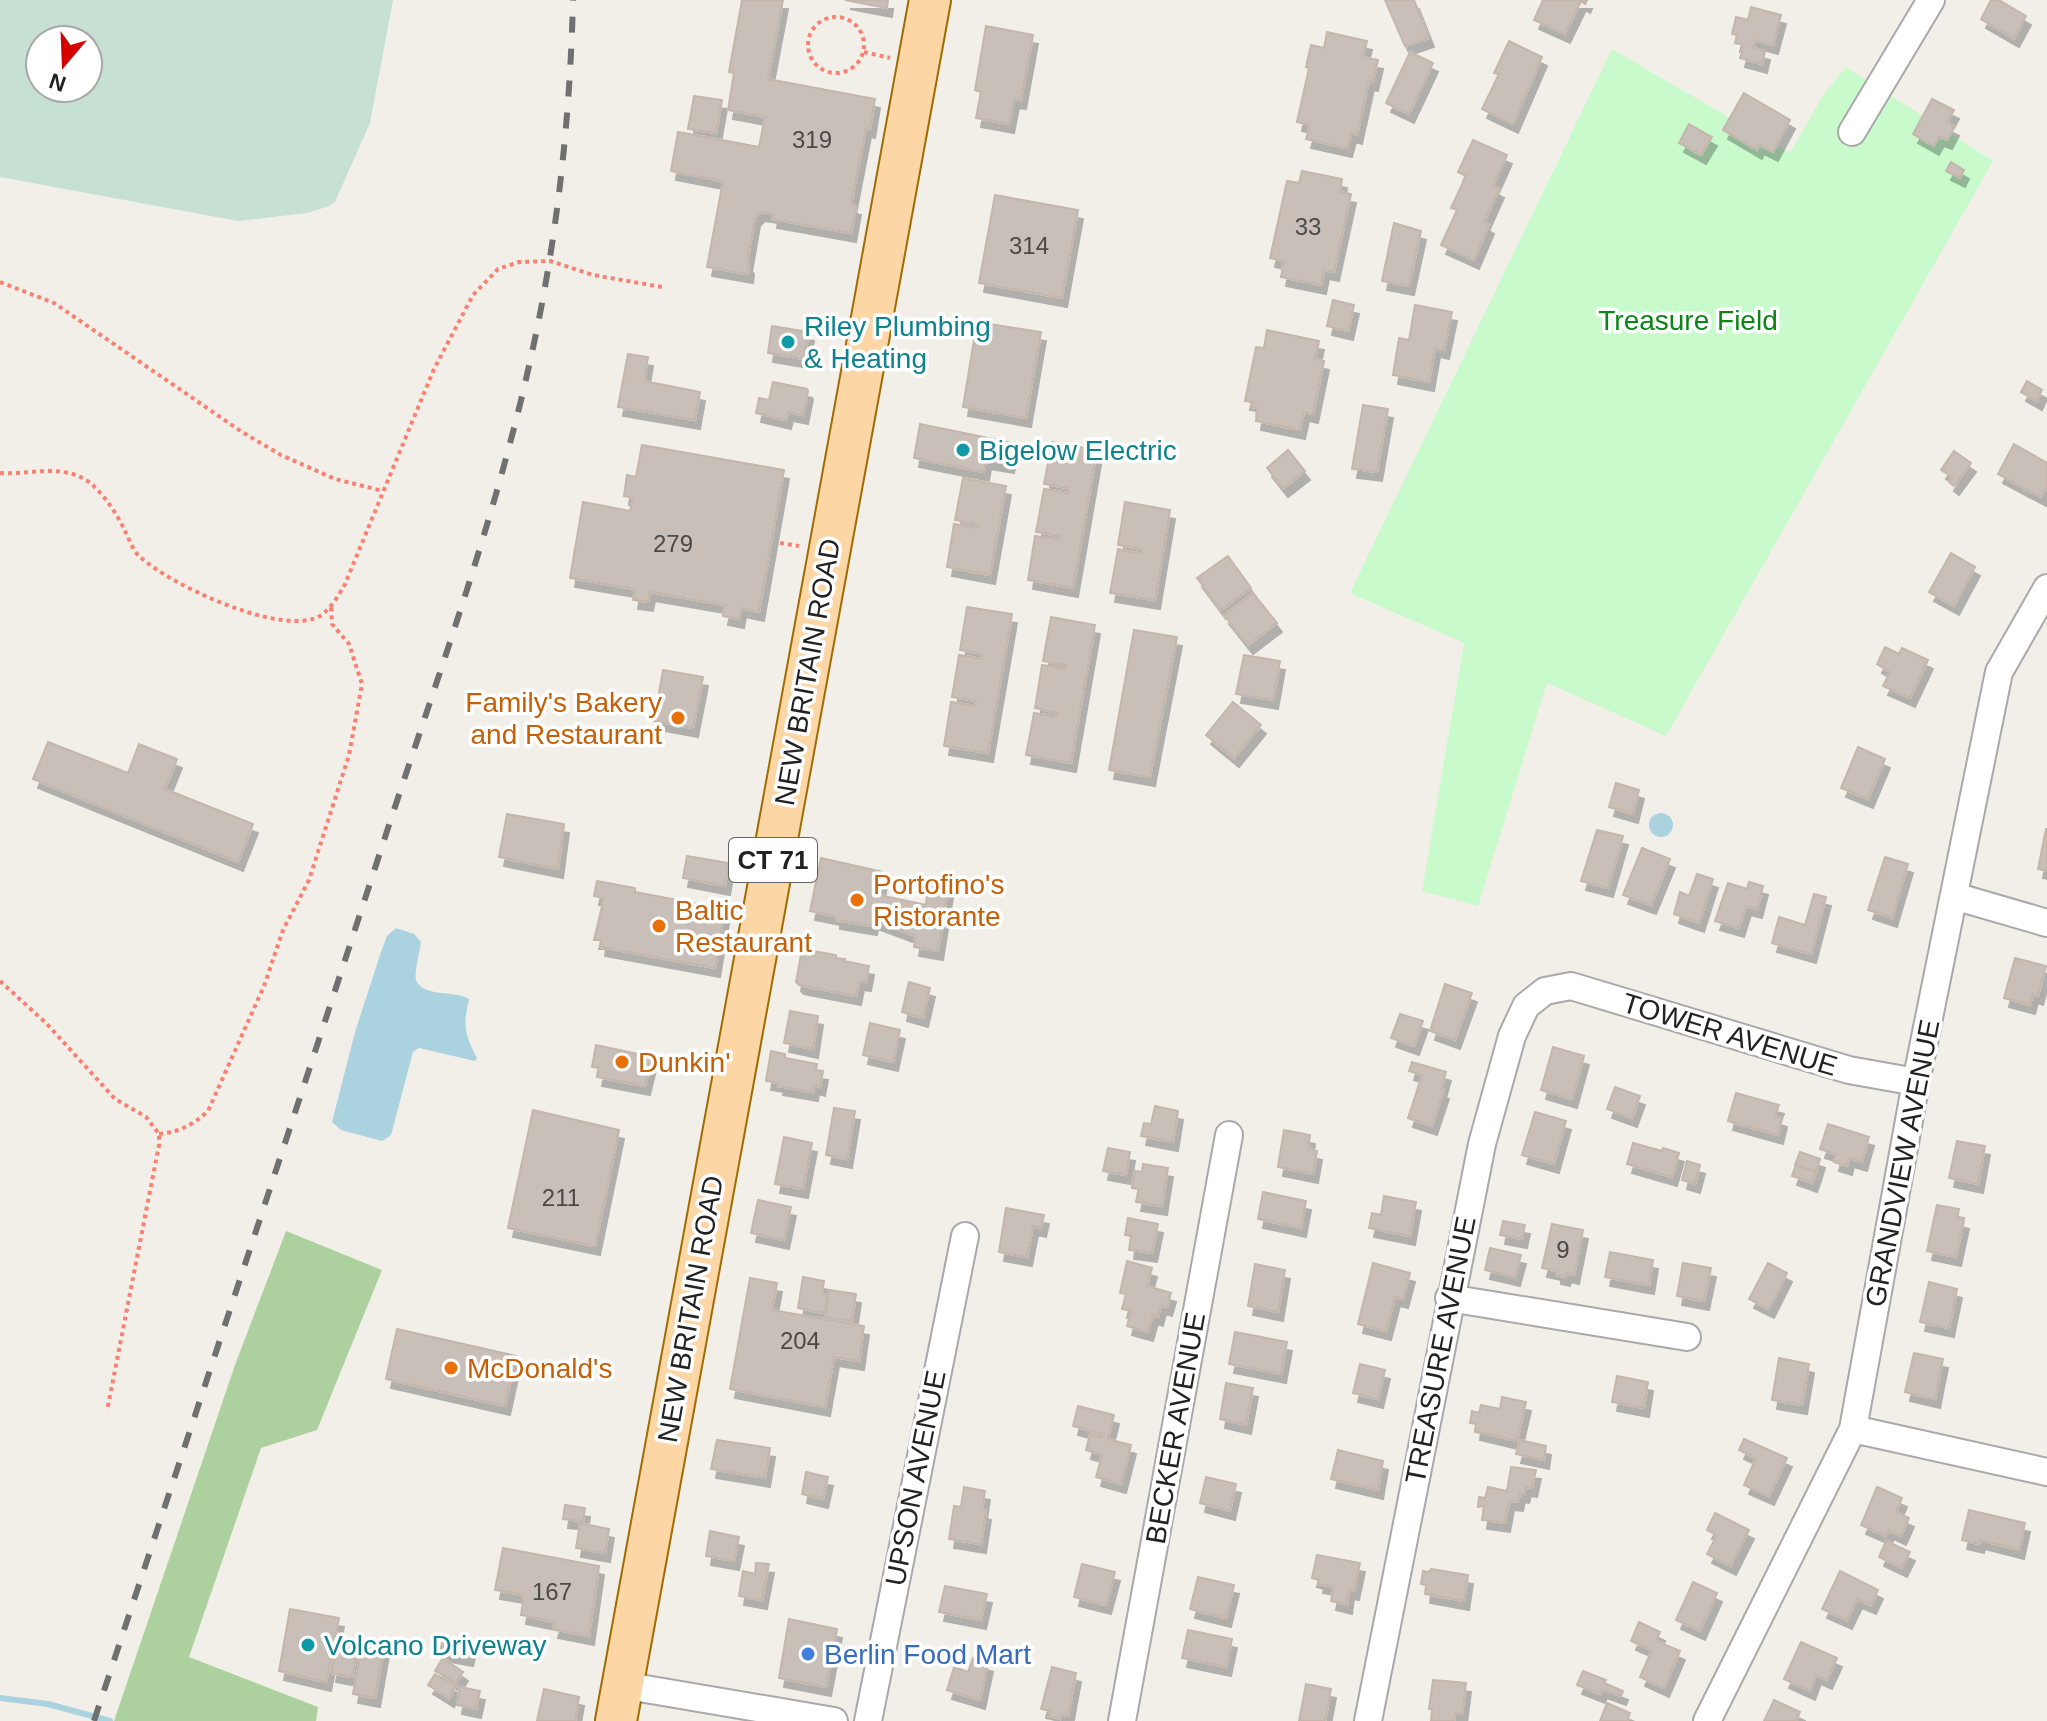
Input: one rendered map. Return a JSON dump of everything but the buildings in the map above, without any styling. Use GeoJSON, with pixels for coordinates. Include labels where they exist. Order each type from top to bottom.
{"type":"FeatureCollection","features":[{"type":"Feature","properties":{"kind":"main road","name":"NEW BRITAIN ROAD"},"geometry":{"type":"LineString","coordinates":[[619,1703],[930,0]]}},
{"type":"Feature","properties":{"kind":"street"},"geometry":{"type":"LineString","coordinates":[[1852,132],[1931,0]]}},
{"type":"Feature","properties":{"kind":"street","name":"GRANDVIEW AVENUE"},"geometry":{"type":"LineString","coordinates":[[1707,1721],[1853,1429],[1916,1082],[1999,672],[2047,588]]}},
{"type":"Feature","properties":{"kind":"street"},"geometry":{"type":"LineString","coordinates":[[1954,896],[2047,923]]}},
{"type":"Feature","properties":{"kind":"street","name":"TOWER AVENUE"},"geometry":{"type":"LineString","coordinates":[[1545,991],[1571,986],[1849,1070],[1916,1082]]}},
{"type":"Feature","properties":{"kind":"street","name":"TREASURE AVENUE"},"geometry":{"type":"LineString","coordinates":[[1368,1721],[1449,1298],[1482,1144],[1512,1036],[1526,1006],[1545,991]]}},
{"type":"Feature","properties":{"kind":"street","name":"BECKER AVENUE"},"geometry":{"type":"LineString","coordinates":[[1122,1721],[1229,1135]]}},
{"type":"Feature","properties":{"kind":"street","name":"UPSON AVENUE"},"geometry":{"type":"LineString","coordinates":[[868,1721],[965,1236]]}},
{"type":"Feature","properties":{"kind":"street"},"geometry":{"type":"LineString","coordinates":[[1449,1298],[1687,1337]]}},
{"type":"Feature","properties":{"kind":"street"},"geometry":{"type":"LineString","coordinates":[[1853,1429],[2047,1472]]}},
{"type":"Feature","properties":{"kind":"street"},"geometry":{"type":"LineString","coordinates":[[619,1703],[834,1721]]}},
{"type":"Feature","properties":{"kind":"path"},"geometry":{"type":"LineString","coordinates":[[838,16],[847,19],[861,32],[863,52],[855,66],[847,71],[829,72],[820,68],[809,55],[808,36],[820,21],[838,16]]}},
{"type":"Feature","properties":{"kind":"path"},"geometry":{"type":"LineString","coordinates":[[863,52],[896,59]]}},
{"type":"Feature","properties":{"kind":"path"},"geometry":{"type":"LineString","coordinates":[[0,473],[68,472],[89,483],[118,516],[138,556],[176,580],[252,615],[287,622],[316,619],[331,605],[345,584],[434,369],[473,295],[498,269],[519,262],[550,261],[593,275],[662,287]]}},
{"type":"Feature","properties":{"kind":"path"},"geometry":{"type":"LineString","coordinates":[[0,282],[54,303],[242,432],[281,455],[335,479],[383,491]]}},
{"type":"Feature","properties":{"kind":"path"},"geometry":{"type":"LineString","coordinates":[[780,543],[805,547]]}},
{"type":"Feature","properties":{"kind":"path"},"geometry":{"type":"LineString","coordinates":[[159,1134],[173,1133],[195,1123],[208,1111],[264,986],[283,930],[309,880],[349,755],[362,684],[349,644],[332,624],[331,605]]}},
{"type":"Feature","properties":{"kind":"path"},"geometry":{"type":"LineString","coordinates":[[0,981],[47,1024],[115,1099],[146,1117],[159,1134],[107,1411]]}},
{"type":"Feature","properties":{"kind":"green space"},"geometry":{"type":"Polygon","coordinates":[[[0,0],[393,0],[370,123],[335,202],[307,213],[238,221],[0,177],[0,0]]]}},
{"type":"Feature","properties":{"kind":"green space","name":"Treasure Field"},"geometry":{"type":"Polygon","coordinates":[[[1612,49],[1790,153],[1824,94],[1846,67],[1993,161],[1666,736],[1547,683],[1478,906],[1422,891],[1464,643],[1350,593],[1612,49]]]}},
{"type":"Feature","properties":{"kind":"green space"},"geometry":{"type":"Polygon","coordinates":[[[286,1231],[382,1270],[317,1430],[261,1448],[189,1657],[318,1707],[316,1721],[114,1721],[235,1365],[286,1231]]]}},
{"type":"Feature","properties":{"kind":"water"},"geometry":{"type":"Polygon","coordinates":[[[1661,813],[1672,820],[1673,825],[1666,836],[1661,837],[1650,830],[1649,825],[1656,814],[1661,813]]]}},
{"type":"Feature","properties":{"kind":"water"},"geometry":{"type":"Polygon","coordinates":[[[396,928],[414,934],[421,942],[416,967],[416,980],[420,986],[432,992],[469,999],[466,1029],[477,1058],[475,1061],[419,1048],[413,1052],[391,1135],[382,1141],[341,1130],[332,1122],[355,1032],[381,952],[387,936],[396,928]]]}},
{"type":"Feature","properties":{"kind":"waterway"},"geometry":{"type":"LineString","coordinates":[[0,1698],[48,1704],[110,1721]]}},
{"type":"Feature","properties":{"kind":"railway"},"geometry":{"type":"LineString","coordinates":[[94,1721],[460,613],[516,422],[540,313],[555,224],[569,90],[573,0]]}},
{"type":"Feature","properties":{"kind":"place","name":"Riley Plumbing & Heating"},"geometry":{"type":"Point","coordinates":[788,342]}},
{"type":"Feature","properties":{"kind":"place","name":"Bigelow Electric"},"geometry":{"type":"Point","coordinates":[963,450]}},
{"type":"Feature","properties":{"kind":"place","name":"Family's Bakery and Restaurant"},"geometry":{"type":"Point","coordinates":[678,718]}},
{"type":"Feature","properties":{"kind":"place","name":"Portofino's Ristorante"},"geometry":{"type":"Point","coordinates":[857,900]}},
{"type":"Feature","properties":{"kind":"place","name":"Baltic Restaurant"},"geometry":{"type":"Point","coordinates":[659,926]}},
{"type":"Feature","properties":{"kind":"place","name":"Dunkin'"},"geometry":{"type":"Point","coordinates":[622,1062]}},
{"type":"Feature","properties":{"kind":"place","name":"McDonald's"},"geometry":{"type":"Point","coordinates":[451,1368]}},
{"type":"Feature","properties":{"kind":"place","name":"Volcano Driveway"},"geometry":{"type":"Point","coordinates":[308,1645]}},
{"type":"Feature","properties":{"kind":"place","name":"Berlin Food Mart"},"geometry":{"type":"Point","coordinates":[808,1654]}}]}
